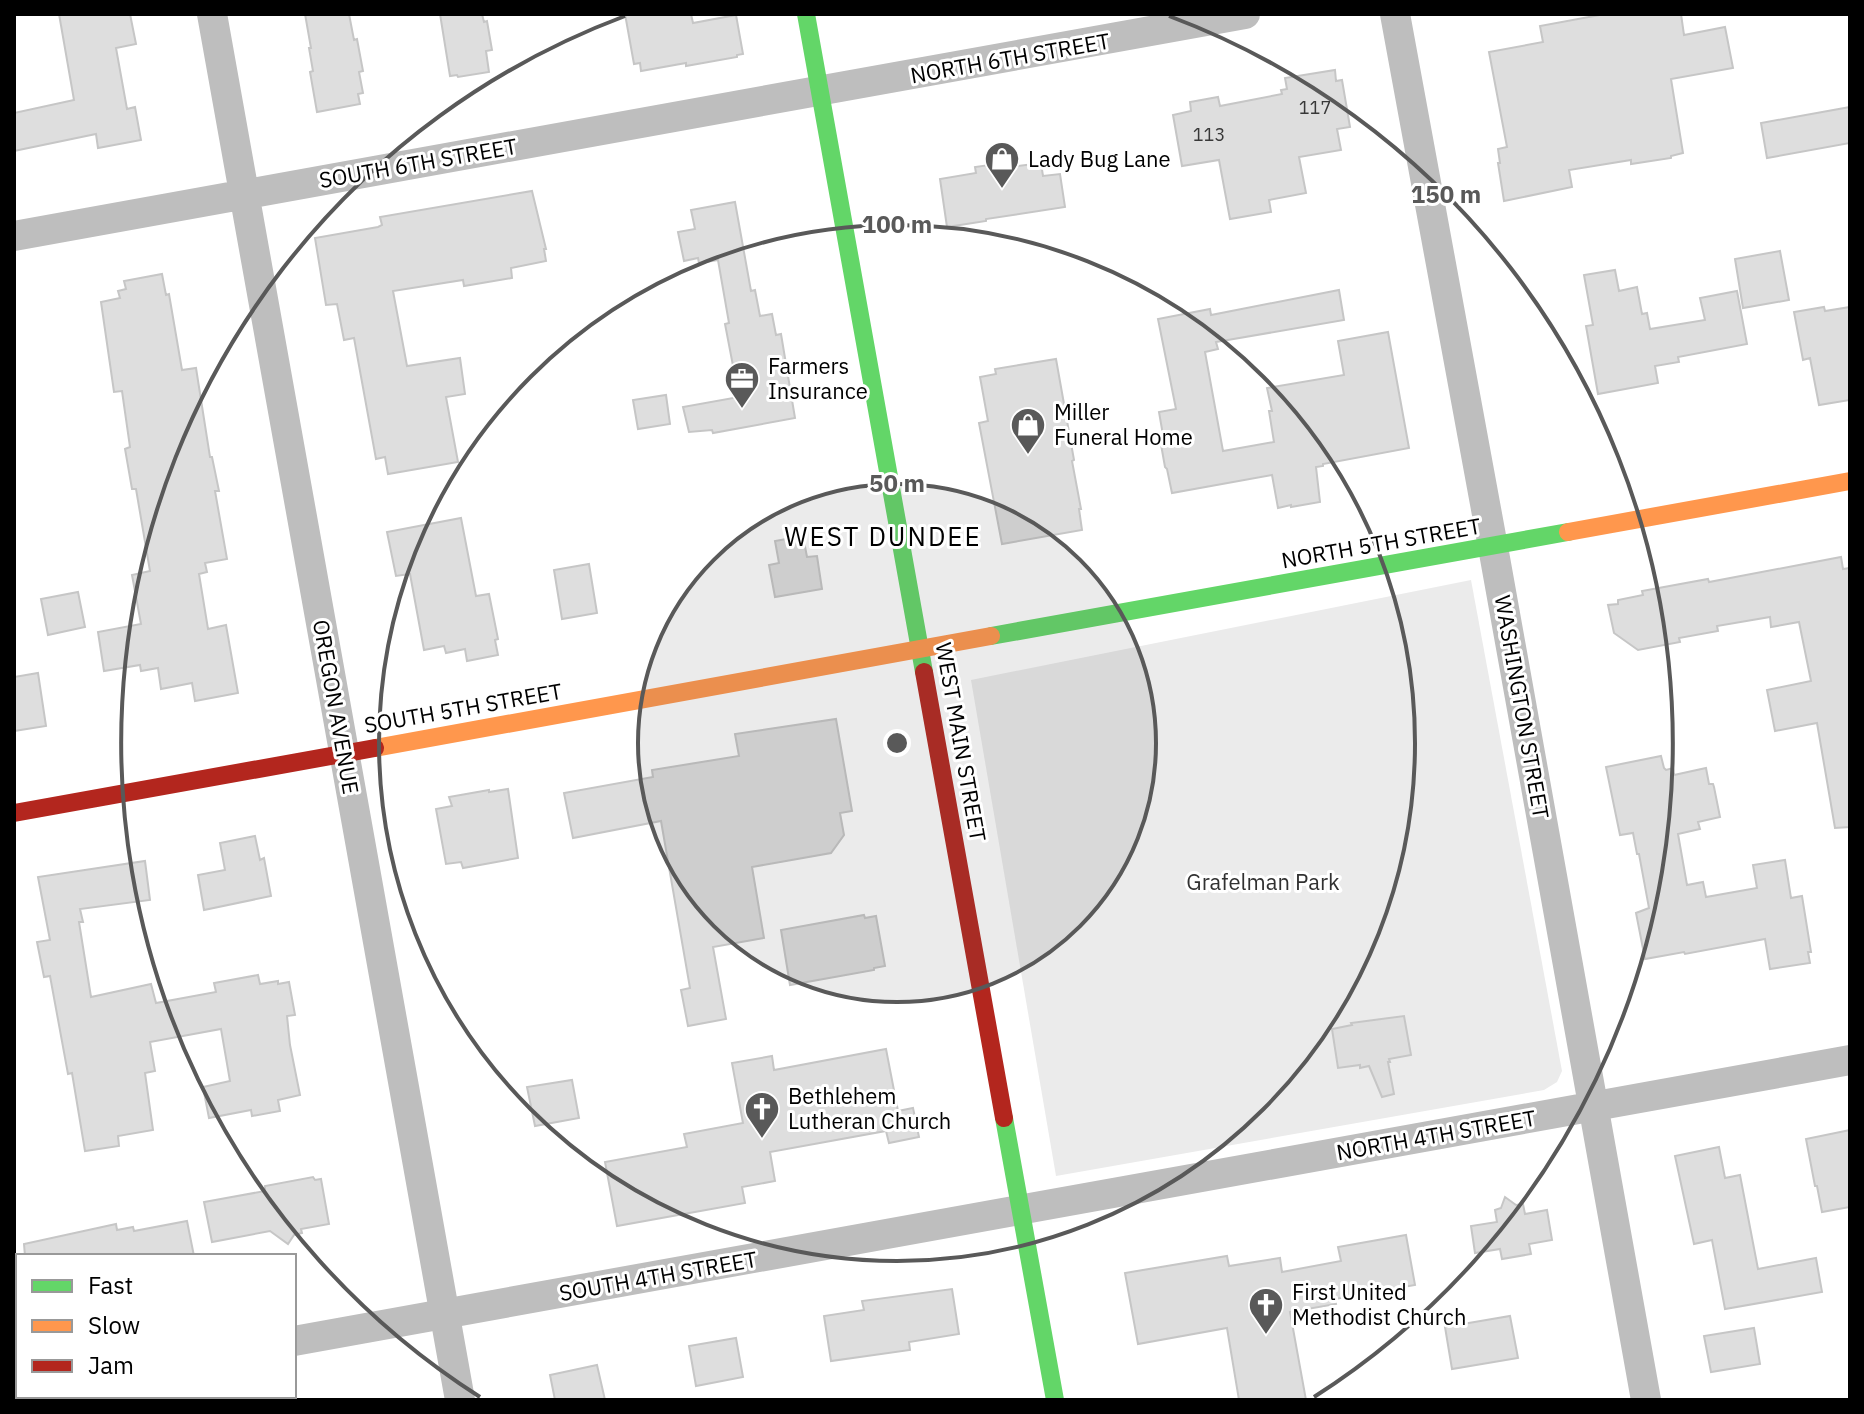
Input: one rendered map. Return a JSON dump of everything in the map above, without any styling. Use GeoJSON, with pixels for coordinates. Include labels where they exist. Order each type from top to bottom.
{"type":"FeatureCollection","features":[{"type":"Feature","properties":{"kind":"street","name":"OREGON AVENUE"},"geometry":{"type":"LineString","coordinates":[[212,14],[460,1400]]}},
{"type":"Feature","properties":{"kind":"street","name":"WEST MAIN STREET"},"geometry":{"type":"LineString","coordinates":[[806,14],[1055,1400]]}},
{"type":"Feature","properties":{"kind":"street","name":"WEST MAIN STREET"},"geometry":{"type":"LineString","coordinates":[[818,14],[822,93]]}},
{"type":"Feature","properties":{"kind":"street","name":"NORTH 6TH STREET"},"geometry":{"type":"LineString","coordinates":[[822,93],[1245,14]]}},
{"type":"Feature","properties":{"kind":"street","name":"WASHINGTON STREET"},"geometry":{"type":"LineString","coordinates":[[1395,14],[1646,1400]]}},
{"type":"Feature","properties":{"kind":"street","name":"SOUTH 6TH STREET"},"geometry":{"type":"LineString","coordinates":[[14,236],[822,93]]}},
{"type":"Feature","properties":{"kind":"street","name":"NORTH 5TH STREET"},"geometry":{"type":"LineString","coordinates":[[920,650],[1850,481]]}},
{"type":"Feature","properties":{"kind":"street","name":"SOUTH 5TH STREET"},"geometry":{"type":"LineString","coordinates":[[14,813],[920,650]]}},
{"type":"Feature","properties":{"kind":"street","name":"NORTH 4TH STREET"},"geometry":{"type":"LineString","coordinates":[[1022,1211],[1850,1060]]}},
{"type":"Feature","properties":{"kind":"street","name":"SOUTH 4TH STREET"},"geometry":{"type":"LineString","coordinates":[[296,1341],[1022,1211]]}},
{"type":"Feature","properties":{"kind":"green space","name":"Grafelman Park"},"geometry":{"type":"Polygon","coordinates":[[[1471,580],[1562,1071],[1557,1082],[1544,1090],[1056,1176],[971,680],[1471,580]]]}},
{"type":"Feature","properties":{"kind":"building"},"geometry":{"type":"Polygon","coordinates":[[[59,14],[130,14],[136,44],[116,48],[127,109],[135,107],[141,140],[98,148],[96,134],[14,151],[14,113],[74,100],[59,14]]]}},
{"type":"Feature","properties":{"kind":"building"},"geometry":{"type":"Polygon","coordinates":[[[305,14],[349,14],[363,71],[359,72],[363,93],[358,94],[360,104],[317,112],[305,14]]]}},
{"type":"Feature","properties":{"kind":"building"},"geometry":{"type":"Polygon","coordinates":[[[440,14],[482,14],[484,22],[487,21],[492,50],[486,51],[489,72],[450,76],[440,14]]]}},
{"type":"Feature","properties":{"kind":"building"},"geometry":{"type":"Polygon","coordinates":[[[625,14],[691,14],[693,23],[736,15],[743,54],[686,66],[686,63],[641,71],[640,63],[634,64],[625,14]]]}},
{"type":"Feature","properties":{"kind":"building"},"geometry":{"type":"Polygon","coordinates":[[[1605,14],[1681,14],[1684,35],[1725,27],[1733,68],[1671,79],[1683,153],[1671,158],[1631,164],[1631,160],[1569,170],[1572,187],[1504,201],[1498,149],[1507,147],[1489,52],[1543,42],[1540,26],[1605,14]]]}},
{"type":"Feature","properties":{"kind":"building"},"geometry":{"type":"Polygon","coordinates":[[[1335,70],[1336,81],[1342,80],[1350,127],[1337,129],[1341,150],[1299,157],[1306,193],[1269,200],[1271,212],[1230,219],[1219,160],[1182,166],[1173,115],[1191,111],[1190,102],[1218,97],[1220,106],[1282,94],[1281,90],[1287,89],[1285,78],[1335,70]]]}},
{"type":"Feature","properties":{"kind":"building"},"geometry":{"type":"Polygon","coordinates":[[[1850,107],[1850,143],[1767,158],[1761,123],[1850,107]]]}},
{"type":"Feature","properties":{"kind":"building","name":"Lady Bug Lane"},"geometry":{"type":"Polygon","coordinates":[[[1010,162],[1011,167],[1041,163],[1043,176],[1060,174],[1065,207],[947,227],[940,179],[976,173],[975,167],[1010,162]]]}},
{"type":"Feature","properties":{"kind":"building"},"geometry":{"type":"Polygon","coordinates":[[[532,191],[546,261],[511,268],[512,278],[464,286],[463,280],[393,291],[407,366],[460,358],[465,394],[446,397],[458,462],[388,474],[385,457],[376,459],[354,338],[344,340],[337,304],[326,305],[315,238],[378,227],[382,225],[380,217],[532,191]]]}},
{"type":"Feature","properties":{"kind":"building"},"geometry":{"type":"Polygon","coordinates":[[[735,202],[751,291],[755,290],[760,316],[772,314],[776,335],[781,334],[795,418],[713,433],[712,430],[689,432],[683,407],[739,397],[725,324],[729,323],[718,260],[699,263],[698,258],[684,261],[678,232],[695,229],[691,210],[735,202]]]}},
{"type":"Feature","properties":{"kind":"building"},"geometry":{"type":"Polygon","coordinates":[[[1780,251],[1789,300],[1743,308],[1735,259],[1780,251]]]}},
{"type":"Feature","properties":{"kind":"building"},"geometry":{"type":"Polygon","coordinates":[[[1615,270],[1619,291],[1637,287],[1642,314],[1647,313],[1650,329],[1705,320],[1700,298],[1737,291],[1747,344],[1678,357],[1679,362],[1655,366],[1658,383],[1598,394],[1586,326],[1593,325],[1584,275],[1615,270]]]}},
{"type":"Feature","properties":{"kind":"building"},"geometry":{"type":"Polygon","coordinates":[[[162,274],[166,295],[169,294],[182,370],[196,368],[210,457],[219,491],[215,491],[227,559],[205,563],[207,572],[199,574],[208,629],[226,625],[238,693],[195,701],[192,683],[161,689],[158,668],[141,671],[140,665],[104,671],[98,632],[141,624],[132,575],[150,571],[136,489],[132,489],[125,449],[130,447],[122,391],[114,392],[101,302],[120,298],[118,291],[126,289],[124,281],[162,274]]]}},
{"type":"Feature","properties":{"kind":"building"},"geometry":{"type":"Polygon","coordinates":[[[1339,290],[1344,320],[1216,342],[1218,349],[1205,352],[1223,451],[1274,442],[1267,388],[1344,375],[1338,341],[1388,332],[1409,448],[1316,467],[1320,502],[1278,508],[1272,475],[1172,493],[1160,439],[1163,435],[1159,412],[1176,409],[1158,319],[1210,309],[1211,315],[1339,290]]]}},
{"type":"Feature","properties":{"kind":"building"},"geometry":{"type":"Polygon","coordinates":[[[1824,307],[1825,311],[1850,307],[1850,400],[1819,405],[1810,358],[1803,360],[1794,312],[1824,307]]]}},
{"type":"Feature","properties":{"kind":"building","name":"Miller Funeral Home"},"geometry":{"type":"Polygon","coordinates":[[[1056,359],[1074,460],[1082,530],[1002,544],[979,423],[988,421],[980,377],[996,374],[995,369],[1056,359]]]}},
{"type":"Feature","properties":{"kind":"building"},"geometry":{"type":"Polygon","coordinates":[[[666,395],[670,424],[638,429],[633,400],[666,395]]]}},
{"type":"Feature","properties":{"kind":"building"},"geometry":{"type":"Polygon","coordinates":[[[461,518],[476,596],[489,594],[498,639],[495,640],[498,655],[467,661],[465,649],[446,653],[444,646],[424,650],[410,574],[396,576],[387,532],[461,518]]]}},
{"type":"Feature","properties":{"kind":"building"},"geometry":{"type":"Polygon","coordinates":[[[803,536],[807,557],[817,556],[822,589],[775,597],[769,565],[779,563],[775,541],[803,536]]]}},
{"type":"Feature","properties":{"kind":"building"},"geometry":{"type":"Polygon","coordinates":[[[1841,557],[1843,569],[1850,568],[1850,827],[1835,828],[1817,723],[1775,731],[1767,690],[1811,681],[1799,622],[1771,627],[1770,617],[1717,626],[1718,631],[1638,650],[1614,633],[1608,605],[1643,595],[1642,591],[1708,579],[1709,582],[1841,557]]]}},
{"type":"Feature","properties":{"kind":"building"},"geometry":{"type":"Polygon","coordinates":[[[589,564],[597,613],[562,619],[554,570],[589,564]]]}},
{"type":"Feature","properties":{"kind":"building"},"geometry":{"type":"Polygon","coordinates":[[[78,592],[85,627],[48,635],[41,599],[78,592]]]}},
{"type":"Feature","properties":{"kind":"building"},"geometry":{"type":"Polygon","coordinates":[[[38,673],[46,726],[14,731],[14,677],[38,673]]]}},
{"type":"Feature","properties":{"kind":"building"},"geometry":{"type":"Polygon","coordinates":[[[836,719],[852,811],[840,813],[844,835],[831,853],[752,867],[764,938],[713,947],[726,1019],[688,1026],[681,990],[690,988],[661,821],[573,838],[564,793],[653,777],[652,770],[739,756],[735,734],[836,719]]]}},
{"type":"Feature","properties":{"kind":"building"},"geometry":{"type":"Polygon","coordinates":[[[1661,756],[1664,768],[1673,768],[1674,775],[1706,768],[1709,784],[1714,787],[1720,817],[1698,822],[1700,829],[1678,834],[1687,885],[1703,882],[1706,897],[1757,888],[1753,865],[1785,860],[1791,898],[1802,896],[1810,963],[1770,969],[1765,939],[1645,959],[1636,913],[1649,908],[1639,854],[1633,833],[1620,835],[1606,767],[1661,756]]]}},
{"type":"Feature","properties":{"kind":"building"},"geometry":{"type":"Polygon","coordinates":[[[508,789],[518,858],[463,868],[461,862],[446,864],[436,809],[452,806],[449,797],[508,789]]]}},
{"type":"Feature","properties":{"kind":"building"},"geometry":{"type":"Polygon","coordinates":[[[255,836],[260,860],[264,858],[271,896],[204,910],[198,875],[225,870],[220,843],[255,836]]]}},
{"type":"Feature","properties":{"kind":"building"},"geometry":{"type":"Polygon","coordinates":[[[145,861],[150,900],[80,909],[83,922],[79,922],[91,997],[151,984],[156,1003],[216,992],[214,983],[258,975],[260,984],[289,982],[295,1015],[287,1016],[300,1095],[278,1100],[280,1111],[252,1116],[251,1110],[209,1118],[203,1087],[230,1081],[221,1029],[150,1042],[155,1071],[145,1073],[153,1130],[118,1136],[119,1146],[85,1151],[72,1073],[68,1074],[50,976],[44,977],[37,942],[50,940],[38,877],[145,861]]]}},
{"type":"Feature","properties":{"kind":"building"},"geometry":{"type":"Polygon","coordinates":[[[864,915],[865,918],[876,916],[885,966],[790,985],[781,930],[864,915]]]}},
{"type":"Feature","properties":{"kind":"building"},"geometry":{"type":"Polygon","coordinates":[[[1404,1016],[1411,1055],[1389,1059],[1394,1094],[1382,1097],[1369,1066],[1338,1068],[1332,1029],[1351,1023],[1404,1016]]]}},
{"type":"Feature","properties":{"kind":"building","name":"Bethlehem Lutheran Church"},"geometry":{"type":"Polygon","coordinates":[[[886,1049],[898,1111],[913,1108],[919,1137],[889,1143],[886,1131],[770,1152],[775,1181],[742,1187],[745,1203],[617,1226],[605,1162],[687,1147],[684,1134],[743,1123],[732,1063],[772,1056],[774,1070],[886,1049]]]}},
{"type":"Feature","properties":{"kind":"building"},"geometry":{"type":"Polygon","coordinates":[[[572,1080],[579,1118],[535,1126],[527,1087],[572,1080]]]}},
{"type":"Feature","properties":{"kind":"building"},"geometry":{"type":"Polygon","coordinates":[[[1850,1130],[1850,1207],[1822,1212],[1806,1139],[1850,1130]]]}},
{"type":"Feature","properties":{"kind":"building"},"geometry":{"type":"Polygon","coordinates":[[[1719,1147],[1725,1178],[1740,1175],[1758,1269],[1816,1258],[1822,1292],[1725,1309],[1712,1240],[1694,1244],[1675,1156],[1719,1147]]]}},
{"type":"Feature","properties":{"kind":"building"},"geometry":{"type":"Polygon","coordinates":[[[313,1177],[315,1180],[321,1179],[329,1224],[301,1229],[302,1233],[294,1235],[288,1244],[270,1231],[212,1242],[204,1202],[265,1191],[265,1186],[313,1177]]]}},
{"type":"Feature","properties":{"kind":"building"},"geometry":{"type":"Polygon","coordinates":[[[1505,1197],[1516,1205],[1523,1204],[1525,1214],[1547,1210],[1552,1240],[1529,1244],[1531,1254],[1502,1259],[1500,1249],[1475,1253],[1471,1226],[1497,1222],[1495,1210],[1501,1208],[1505,1197]]]}},
{"type":"Feature","properties":{"kind":"building"},"geometry":{"type":"Polygon","coordinates":[[[187,1221],[194,1254],[25,1254],[24,1244],[116,1224],[117,1230],[133,1227],[134,1231],[187,1221]]]}},
{"type":"Feature","properties":{"kind":"building","name":"First United Methodist Church"},"geometry":{"type":"Polygon","coordinates":[[[1406,1235],[1415,1285],[1335,1299],[1336,1304],[1290,1312],[1306,1400],[1239,1400],[1227,1328],[1138,1344],[1125,1273],[1227,1256],[1229,1266],[1280,1258],[1282,1272],[1341,1261],[1338,1247],[1406,1235]]]}},
{"type":"Feature","properties":{"kind":"building"},"geometry":{"type":"Polygon","coordinates":[[[952,1289],[959,1334],[909,1342],[910,1350],[831,1361],[824,1316],[864,1310],[862,1301],[952,1289]]]}},
{"type":"Feature","properties":{"kind":"building"},"geometry":{"type":"Polygon","coordinates":[[[1510,1316],[1518,1358],[1452,1369],[1445,1327],[1510,1316]]]}},
{"type":"Feature","properties":{"kind":"building"},"geometry":{"type":"Polygon","coordinates":[[[1754,1328],[1760,1364],[1711,1372],[1704,1336],[1754,1328]]]}},
{"type":"Feature","properties":{"kind":"building"},"geometry":{"type":"Polygon","coordinates":[[[736,1338],[743,1377],[696,1386],[689,1346],[736,1338]]]}},
{"type":"Feature","properties":{"kind":"building"},"geometry":{"type":"Polygon","coordinates":[[[597,1365],[605,1400],[555,1400],[550,1375],[597,1365]]]}},
{"type":"Feature","properties":{"kind":"traffic: fast"},"geometry":{"type":"LineString","coordinates":[[806,14],[924,672]]}},
{"type":"Feature","properties":{"kind":"traffic: fast"},"geometry":{"type":"LineString","coordinates":[[991,636],[1568,532]]}},
{"type":"Feature","properties":{"kind":"traffic: fast"},"geometry":{"type":"LineString","coordinates":[[1004,1118],[1055,1400]]}},
{"type":"Feature","properties":{"kind":"traffic: slow"},"geometry":{"type":"LineString","coordinates":[[1568,532],[1850,481]]}},
{"type":"Feature","properties":{"kind":"traffic: slow"},"geometry":{"type":"LineString","coordinates":[[375,748],[991,636]]}},
{"type":"Feature","properties":{"kind":"traffic: jam"},"geometry":{"type":"LineString","coordinates":[[924,672],[1004,1118]]}},
{"type":"Feature","properties":{"kind":"traffic: jam"},"geometry":{"type":"LineString","coordinates":[[14,813],[375,748]]}},
{"type":"Feature","properties":{"kind":"place","name":"Lady Bug Lane"},"geometry":{"type":"Point","coordinates":[1002,190]}},
{"type":"Feature","properties":{"kind":"place","name":"Farmers Insurance"},"geometry":{"type":"Point","coordinates":[742,410]}},
{"type":"Feature","properties":{"kind":"place","name":"Miller Funeral Home"},"geometry":{"type":"Point","coordinates":[1028,456]}},
{"type":"Feature","properties":{"kind":"place","name":"Bethlehem Lutheran Church"},"geometry":{"type":"Point","coordinates":[762,1140]}},
{"type":"Feature","properties":{"kind":"place","name":"First United Methodist Church"},"geometry":{"type":"Point","coordinates":[1266,1336]}},
{"type":"Feature","properties":{"kind":"district","name":"WEST DUNDEE"},"geometry":{"type":"Point","coordinates":[883,537]}}]}
